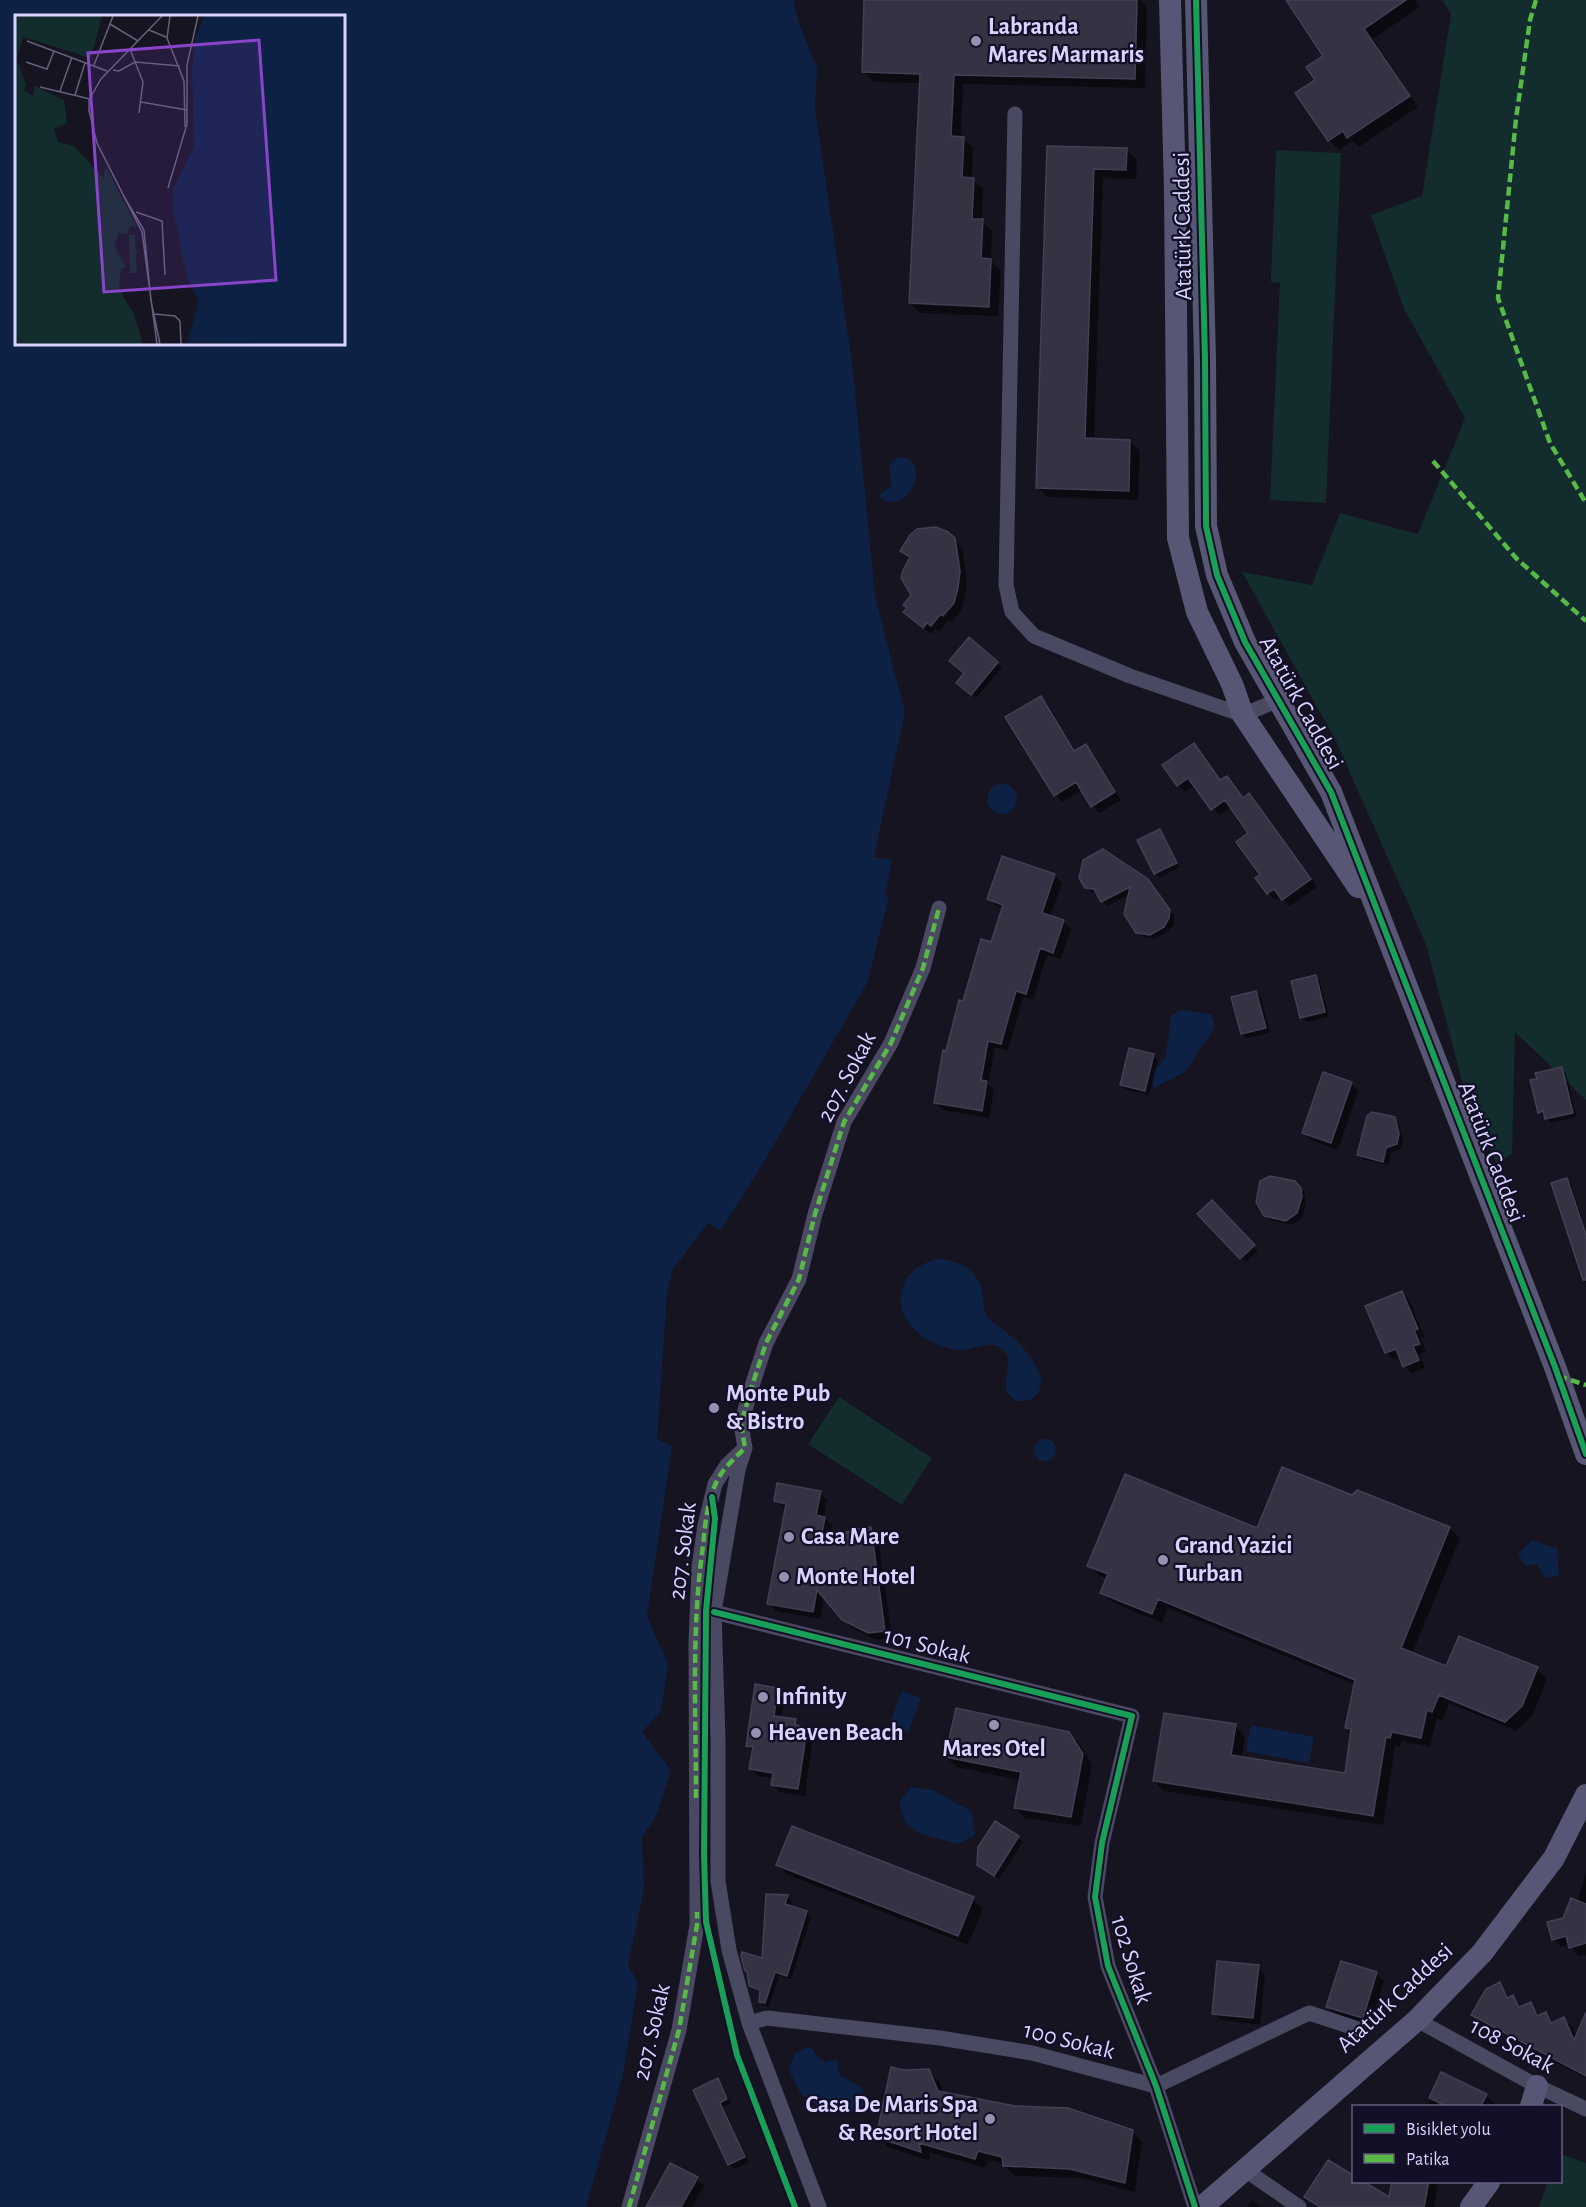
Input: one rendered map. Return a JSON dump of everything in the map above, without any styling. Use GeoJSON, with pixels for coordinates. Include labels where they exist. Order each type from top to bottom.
{"type":"FeatureCollection","features":[{"type":"Feature","properties":{"kind":"street","name":"Atatürk Caddesi"},"geometry":{"type":"LineString","coordinates":[[1170,0],[1175,190],[1178,538],[1197,612],[1232,684],[1243,716],[1383,925]]}},
{"type":"Feature","properties":{"kind":"street","name":"Atatürk Caddesi"},"geometry":{"type":"LineString","coordinates":[[1196,0],[1206,526],[1217,575],[1245,642],[1331,792],[1551,1356],[1586,1454]]}},
{"type":"Feature","properties":{"kind":"street"},"geometry":{"type":"LineString","coordinates":[[1015,114],[1006,585],[1012,612],[1034,636],[1130,676],[1243,716],[1278,700]]}},
{"type":"Feature","properties":{"kind":"street","name":"207. Sokak"},"geometry":{"type":"LineString","coordinates":[[629,2207],[679,2030],[697,1925],[696,1643],[699,1567],[705,1525],[715,1484],[727,1465],[745,1448],[741,1424],[752,1386],[766,1343],[799,1278],[815,1214],[844,1122],[891,1043],[923,968],[939,908]]}},
{"type":"Feature","properties":{"kind":"street"},"geometry":{"type":"LineString","coordinates":[[745,1448],[738,1470],[714,1611],[718,1740],[716,1815],[718,1881],[729,1950],[748,2024],[819,2207]]}},
{"type":"Feature","properties":{"kind":"street","name":"101 Sokak"},"geometry":{"type":"LineString","coordinates":[[714,1611],[1132,1716]]}},
{"type":"Feature","properties":{"kind":"street","name":"102 Sokak"},"geometry":{"type":"LineString","coordinates":[[1132,1716],[1102,1843],[1095,1897],[1108,1965],[1156,2086],[1195,2207]]}},
{"type":"Feature","properties":{"kind":"street","name":"Atatürk Caddesi"},"geometry":{"type":"LineString","coordinates":[[1202,2207],[1417,2020],[1482,1953],[1554,1858],[1586,1796]]}},
{"type":"Feature","properties":{"kind":"street"},"geometry":{"type":"LineString","coordinates":[[1156,2086],[1309,2013],[1361,2030]]}},
{"type":"Feature","properties":{"kind":"street","name":"100 Sokak"},"geometry":{"type":"LineString","coordinates":[[748,2024],[767,2018],[940,2038],[1032,2053],[1156,2086]]}},
{"type":"Feature","properties":{"kind":"street","name":"108 Sokak"},"geometry":{"type":"LineString","coordinates":[[1417,2020],[1534,2096],[1586,2109]]}},
{"type":"Feature","properties":{"kind":"street"},"geometry":{"type":"LineString","coordinates":[[1245,2169],[1299,2207]]}},
{"type":"Feature","properties":{"kind":"street"},"geometry":{"type":"LineString","coordinates":[[1471,2207],[1488,2183]]}},
{"type":"Feature","properties":{"kind":"green space"},"geometry":{"type":"Polygon","coordinates":[[[1442,0],[1586,0],[1586,1100],[1515,1032],[1512,1153],[1497,1165],[1464,1089],[1426,944],[1335,739],[1242,572],[1312,585],[1340,513],[1418,534],[1465,418],[1404,309],[1371,215],[1422,196],[1451,14],[1442,0]]]}},
{"type":"Feature","properties":{"kind":"green space"},"geometry":{"type":"Polygon","coordinates":[[[1276,150],[1341,153],[1326,503],[1270,500],[1280,283],[1271,282],[1276,150]]]}},
{"type":"Feature","properties":{"kind":"green space"},"geometry":{"type":"Polygon","coordinates":[[[839,1397],[932,1458],[902,1505],[808,1444],[839,1397]]]}},
{"type":"Feature","properties":{"kind":"green space"},"geometry":{"type":"Polygon","coordinates":[[[1562,2154],[1586,2163],[1586,2207],[1539,2207],[1548,2183],[1562,2183],[1562,2154]]]}},
{"type":"Feature","properties":{"kind":"water"},"geometry":{"type":"Polygon","coordinates":[[[0,0],[793,0],[800,26],[817,68],[815,107],[853,370],[875,597],[905,712],[874,857],[892,860],[885,896],[889,898],[867,983],[765,1160],[721,1230],[708,1223],[672,1270],[667,1294],[657,1439],[672,1446],[647,1616],[668,1664],[661,1711],[642,1732],[671,1770],[656,1816],[642,1837],[644,1889],[628,1965],[638,1983],[623,2075],[586,2207],[0,2207],[0,0]]]}},
{"type":"Feature","properties":{"kind":"water"},"geometry":{"type":"Polygon","coordinates":[[[899,457],[909,460],[915,466],[914,484],[901,500],[892,502],[881,499],[880,494],[891,486],[889,470],[891,464],[899,457]]]}},
{"type":"Feature","properties":{"kind":"water"},"geometry":{"type":"Polygon","coordinates":[[[1002,784],[1013,788],[1017,799],[1013,810],[1002,814],[991,810],[987,799],[991,788],[1002,784]]]}},
{"type":"Feature","properties":{"kind":"water"},"geometry":{"type":"Polygon","coordinates":[[[1180,1010],[1211,1014],[1215,1027],[1185,1072],[1154,1088],[1152,1076],[1166,1056],[1171,1016],[1180,1010]]]}},
{"type":"Feature","properties":{"kind":"water"},"geometry":{"type":"Polygon","coordinates":[[[937,1259],[967,1268],[978,1280],[984,1310],[988,1318],[1027,1352],[1038,1371],[1041,1380],[1040,1389],[1033,1398],[1018,1401],[1010,1396],[1006,1382],[1008,1359],[1006,1353],[999,1347],[985,1345],[959,1350],[947,1348],[923,1337],[906,1319],[901,1295],[905,1282],[918,1267],[937,1259]]]}},
{"type":"Feature","properties":{"kind":"water"},"geometry":{"type":"Polygon","coordinates":[[[1045,1439],[1053,1442],[1056,1450],[1053,1458],[1045,1461],[1037,1458],[1034,1450],[1037,1442],[1045,1439]]]}},
{"type":"Feature","properties":{"kind":"water"},"geometry":{"type":"Polygon","coordinates":[[[1532,1541],[1557,1548],[1559,1575],[1546,1578],[1536,1564],[1525,1566],[1518,1553],[1532,1541]]]}},
{"type":"Feature","properties":{"kind":"water"},"geometry":{"type":"Polygon","coordinates":[[[902,1691],[921,1698],[908,1733],[889,1726],[902,1691]]]}},
{"type":"Feature","properties":{"kind":"water"},"geometry":{"type":"Polygon","coordinates":[[[1251,1725],[1314,1737],[1309,1763],[1246,1751],[1251,1725]]]}},
{"type":"Feature","properties":{"kind":"water"},"geometry":{"type":"Polygon","coordinates":[[[911,1787],[933,1790],[972,1812],[975,1835],[957,1844],[918,1833],[905,1822],[899,1802],[911,1787]]]}},
{"type":"Feature","properties":{"kind":"water"},"geometry":{"type":"Polygon","coordinates":[[[810,2047],[825,2062],[836,2059],[840,2075],[862,2088],[864,2101],[862,2109],[844,2114],[823,2110],[801,2094],[789,2070],[795,2053],[810,2047]]]}},
{"type":"Feature","properties":{"kind":"building"},"geometry":{"type":"Polygon","coordinates":[[[864,0],[1137,0],[1135,79],[954,75],[951,136],[964,137],[962,177],[974,178],[972,219],[983,219],[981,258],[991,259],[989,307],[909,303],[920,74],[862,72],[864,0]]]}},
{"type":"Feature","properties":{"kind":"building"},"geometry":{"type":"Polygon","coordinates":[[[1286,0],[1406,0],[1364,29],[1410,96],[1347,138],[1343,131],[1328,141],[1295,93],[1315,80],[1306,67],[1323,56],[1286,0]]]}},
{"type":"Feature","properties":{"kind":"building"},"geometry":{"type":"Polygon","coordinates":[[[1047,146],[1127,148],[1126,170],[1094,169],[1085,438],[1130,440],[1129,491],[1036,488],[1047,146]]]}},
{"type":"Feature","properties":{"kind":"building"},"geometry":{"type":"Polygon","coordinates":[[[936,527],[955,538],[960,571],[958,588],[954,603],[943,616],[941,614],[931,626],[927,623],[923,628],[903,612],[907,608],[903,605],[911,595],[901,578],[910,557],[900,551],[910,535],[917,529],[936,527]]]}},
{"type":"Feature","properties":{"kind":"building"},"geometry":{"type":"Polygon","coordinates":[[[969,637],[998,662],[971,695],[956,683],[964,673],[949,661],[969,637]]]}},
{"type":"Feature","properties":{"kind":"building"},"geometry":{"type":"Polygon","coordinates":[[[1041,696],[1074,751],[1086,744],[1115,792],[1091,807],[1076,782],[1054,796],[1005,717],[1041,696]]]}},
{"type":"Feature","properties":{"kind":"building"},"geometry":{"type":"Polygon","coordinates":[[[1194,743],[1220,780],[1227,776],[1243,798],[1249,793],[1311,879],[1282,900],[1274,889],[1267,894],[1255,878],[1260,875],[1236,842],[1248,833],[1225,800],[1211,810],[1188,778],[1177,786],[1162,765],[1194,743]]]}},
{"type":"Feature","properties":{"kind":"building"},"geometry":{"type":"Polygon","coordinates":[[[1160,829],[1177,863],[1154,874],[1137,840],[1160,829]]]}},
{"type":"Feature","properties":{"kind":"building"},"geometry":{"type":"Polygon","coordinates":[[[1103,849],[1148,879],[1170,910],[1164,927],[1150,935],[1136,933],[1124,914],[1130,887],[1101,902],[1094,889],[1085,888],[1079,878],[1083,860],[1103,849]]]}},
{"type":"Feature","properties":{"kind":"building"},"geometry":{"type":"Polygon","coordinates":[[[1002,856],[1055,874],[1042,913],[1064,920],[1053,953],[1040,948],[1026,994],[1016,991],[1001,1044],[988,1041],[981,1080],[987,1081],[982,1111],[934,1103],[943,1050],[946,1051],[959,1000],[963,1001],[981,939],[991,942],[1003,905],[987,899],[1002,856]]]}},
{"type":"Feature","properties":{"kind":"building"},"geometry":{"type":"Polygon","coordinates":[[[1316,975],[1325,1012],[1300,1018],[1291,981],[1316,975]]]}},
{"type":"Feature","properties":{"kind":"building"},"geometry":{"type":"Polygon","coordinates":[[[1256,991],[1266,1028],[1241,1034],[1231,997],[1256,991]]]}},
{"type":"Feature","properties":{"kind":"building"},"geometry":{"type":"Polygon","coordinates":[[[1129,1048],[1154,1054],[1145,1091],[1120,1085],[1129,1048]]]}},
{"type":"Feature","properties":{"kind":"building"},"geometry":{"type":"Polygon","coordinates":[[[1562,1067],[1573,1113],[1545,1119],[1543,1111],[1538,1113],[1530,1080],[1537,1079],[1535,1073],[1562,1067]]]}},
{"type":"Feature","properties":{"kind":"building"},"geometry":{"type":"Polygon","coordinates":[[[1323,1072],[1352,1082],[1331,1143],[1302,1133],[1323,1072]]]}},
{"type":"Feature","properties":{"kind":"building"},"geometry":{"type":"Polygon","coordinates":[[[1372,1112],[1395,1117],[1399,1134],[1397,1144],[1386,1148],[1383,1162],[1357,1155],[1367,1116],[1372,1112]]]}},
{"type":"Feature","properties":{"kind":"building"},"geometry":{"type":"Polygon","coordinates":[[[1270,1176],[1295,1181],[1301,1188],[1302,1197],[1297,1213],[1286,1221],[1264,1216],[1256,1202],[1260,1181],[1270,1176]]]}},
{"type":"Feature","properties":{"kind":"building"},"geometry":{"type":"Polygon","coordinates":[[[1567,1178],[1586,1235],[1586,1280],[1583,1280],[1551,1183],[1567,1178]]]}},
{"type":"Feature","properties":{"kind":"building"},"geometry":{"type":"Polygon","coordinates":[[[1212,1200],[1255,1245],[1240,1259],[1197,1214],[1212,1200]]]}},
{"type":"Feature","properties":{"kind":"building"},"geometry":{"type":"Polygon","coordinates":[[[1402,1291],[1418,1329],[1414,1330],[1420,1344],[1413,1346],[1419,1360],[1403,1367],[1396,1349],[1385,1353],[1365,1306],[1402,1291]]]}},
{"type":"Feature","properties":{"kind":"building"},"geometry":{"type":"Polygon","coordinates":[[[1282,1467],[1352,1495],[1357,1490],[1450,1527],[1401,1648],[1446,1666],[1459,1636],[1538,1667],[1522,1706],[1505,1722],[1439,1695],[1432,1712],[1427,1710],[1421,1738],[1392,1732],[1390,1738],[1386,1737],[1373,1816],[1153,1781],[1164,1713],[1236,1724],[1231,1755],[1345,1773],[1351,1729],[1345,1728],[1355,1680],[1158,1599],[1152,1614],[1100,1593],[1108,1574],[1087,1566],[1125,1474],[1257,1528],[1282,1467]]]}},
{"type":"Feature","properties":{"kind":"building"},"geometry":{"type":"Polygon","coordinates":[[[777,1483],[821,1491],[816,1515],[825,1517],[821,1539],[871,1527],[885,1631],[868,1633],[842,1620],[817,1590],[813,1612],[767,1604],[786,1504],[774,1501],[777,1483]]]}},
{"type":"Feature","properties":{"kind":"building"},"geometry":{"type":"Polygon","coordinates":[[[755,1684],[778,1688],[774,1716],[796,1719],[795,1724],[807,1729],[798,1789],[771,1785],[773,1773],[749,1769],[753,1747],[746,1746],[755,1684]]]}},
{"type":"Feature","properties":{"kind":"building"},"geometry":{"type":"Polygon","coordinates":[[[956,1708],[1069,1732],[1083,1754],[1071,1817],[1014,1808],[1021,1772],[945,1757],[956,1708]]]}},
{"type":"Feature","properties":{"kind":"building"},"geometry":{"type":"Polygon","coordinates":[[[995,1821],[1019,1836],[994,1876],[977,1865],[978,1847],[995,1821]]]}},
{"type":"Feature","properties":{"kind":"building"},"geometry":{"type":"Polygon","coordinates":[[[792,1826],[974,1897],[958,1936],[776,1865],[792,1826]]]}},
{"type":"Feature","properties":{"kind":"building"},"geometry":{"type":"Polygon","coordinates":[[[766,1894],[788,1895],[785,1904],[807,1911],[787,1976],[775,1972],[765,2003],[759,2002],[760,1990],[749,1986],[747,1971],[745,1971],[741,1956],[742,1952],[762,1958],[766,1894]]]}},
{"type":"Feature","properties":{"kind":"building"},"geometry":{"type":"Polygon","coordinates":[[[1571,1898],[1586,1904],[1586,1943],[1569,1948],[1566,1936],[1552,1940],[1547,1922],[1563,1918],[1571,1898]]]}},
{"type":"Feature","properties":{"kind":"building"},"geometry":{"type":"Polygon","coordinates":[[[1217,1961],[1259,1965],[1253,2018],[1212,2014],[1217,1961]]]}},
{"type":"Feature","properties":{"kind":"building"},"geometry":{"type":"Polygon","coordinates":[[[1341,1961],[1377,1972],[1363,2018],[1326,2007],[1341,1961]]]}},
{"type":"Feature","properties":{"kind":"building"},"geometry":{"type":"Polygon","coordinates":[[[1500,1982],[1507,1998],[1513,1995],[1519,2007],[1531,2002],[1537,2016],[1546,2012],[1551,2023],[1564,2017],[1574,2040],[1586,2012],[1586,2076],[1471,2015],[1486,1989],[1500,1982]]]}},
{"type":"Feature","properties":{"kind":"building","name":"Casa De Maris Spa & Resort Hotel"},"geometry":{"type":"Polygon","coordinates":[[[891,2067],[904,2070],[929,2069],[938,2091],[1015,2106],[1068,2108],[1133,2130],[1125,2183],[1070,2169],[1003,2166],[1002,2157],[978,2151],[975,2159],[919,2143],[921,2152],[876,2137],[891,2067]]]}},
{"type":"Feature","properties":{"kind":"building"},"geometry":{"type":"Polygon","coordinates":[[[1441,2072],[1487,2094],[1482,2105],[1444,2105],[1429,2098],[1441,2072]]]}},
{"type":"Feature","properties":{"kind":"building"},"geometry":{"type":"Polygon","coordinates":[[[718,2078],[727,2099],[720,2103],[745,2157],[728,2165],[693,2090],[718,2078]]]}},
{"type":"Feature","properties":{"kind":"building"},"geometry":{"type":"Polygon","coordinates":[[[1328,2160],[1352,2174],[1352,2183],[1366,2183],[1389,2197],[1392,2183],[1429,2183],[1424,2207],[1320,2207],[1304,2197],[1328,2160]]]}},
{"type":"Feature","properties":{"kind":"building"},"geometry":{"type":"Polygon","coordinates":[[[670,2163],[698,2177],[681,2207],[646,2207],[670,2163]]]}},
{"type":"Feature","properties":{"kind":"marked path"},"geometry":{"type":"LineString","coordinates":[[1536,0],[1530,20],[1516,119],[1498,298],[1550,443],[1586,503]]}},
{"type":"Feature","properties":{"kind":"marked path"},"geometry":{"type":"LineString","coordinates":[[1433,461],[1516,558],[1586,621]]}},
{"type":"Feature","properties":{"kind":"marked path"},"geometry":{"type":"LineString","coordinates":[[696,1798],[697,1609],[710,1498],[722,1473],[745,1448],[741,1424],[752,1386],[766,1343],[799,1279],[815,1214],[844,1122],[891,1043],[923,968],[939,908]]}},
{"type":"Feature","properties":{"kind":"marked path"},"geometry":{"type":"LineString","coordinates":[[1558,1376],[1586,1385]]}},
{"type":"Feature","properties":{"kind":"marked path"},"geometry":{"type":"LineString","coordinates":[[629,2207],[679,2030],[697,1925],[697,1912]]}},
{"type":"Feature","properties":{"kind":"cycle path"},"geometry":{"type":"LineString","coordinates":[[1196,0],[1205,359],[1206,526],[1217,575],[1245,642],[1331,792],[1555,1367],[1586,1454]]}},
{"type":"Feature","properties":{"kind":"cycle path"},"geometry":{"type":"LineString","coordinates":[[712,1497],[715,1519],[706,1611],[704,1854],[706,1922],[737,2055],[795,2207]]}},
{"type":"Feature","properties":{"kind":"cycle path"},"geometry":{"type":"LineString","coordinates":[[714,1612],[1132,1716],[1102,1843],[1095,1897],[1108,1966],[1156,2086],[1195,2207]]}},
{"type":"Feature","properties":{"kind":"place","name":"Labranda Mares Marmaris"},"geometry":{"type":"Point","coordinates":[976,41]}},
{"type":"Feature","properties":{"kind":"place","name":"Monte Pub & Bistro"},"geometry":{"type":"Point","coordinates":[714,1408]}},
{"type":"Feature","properties":{"kind":"place","name":"Casa Mare"},"geometry":{"type":"Point","coordinates":[789,1537]}},
{"type":"Feature","properties":{"kind":"place","name":"Grand Yazici Turban"},"geometry":{"type":"Point","coordinates":[1163,1560]}},
{"type":"Feature","properties":{"kind":"place","name":"Monte Hotel"},"geometry":{"type":"Point","coordinates":[784,1577]}},
{"type":"Feature","properties":{"kind":"place","name":"Infinity"},"geometry":{"type":"Point","coordinates":[763,1697]}},
{"type":"Feature","properties":{"kind":"place","name":"Mares Otel"},"geometry":{"type":"Point","coordinates":[994,1725]}},
{"type":"Feature","properties":{"kind":"place","name":"Heaven Beach"},"geometry":{"type":"Point","coordinates":[756,1733]}},
{"type":"Feature","properties":{"kind":"place","name":"Casa De Maris Spa & Resort Hotel"},"geometry":{"type":"Point","coordinates":[990,2119]}}]}
